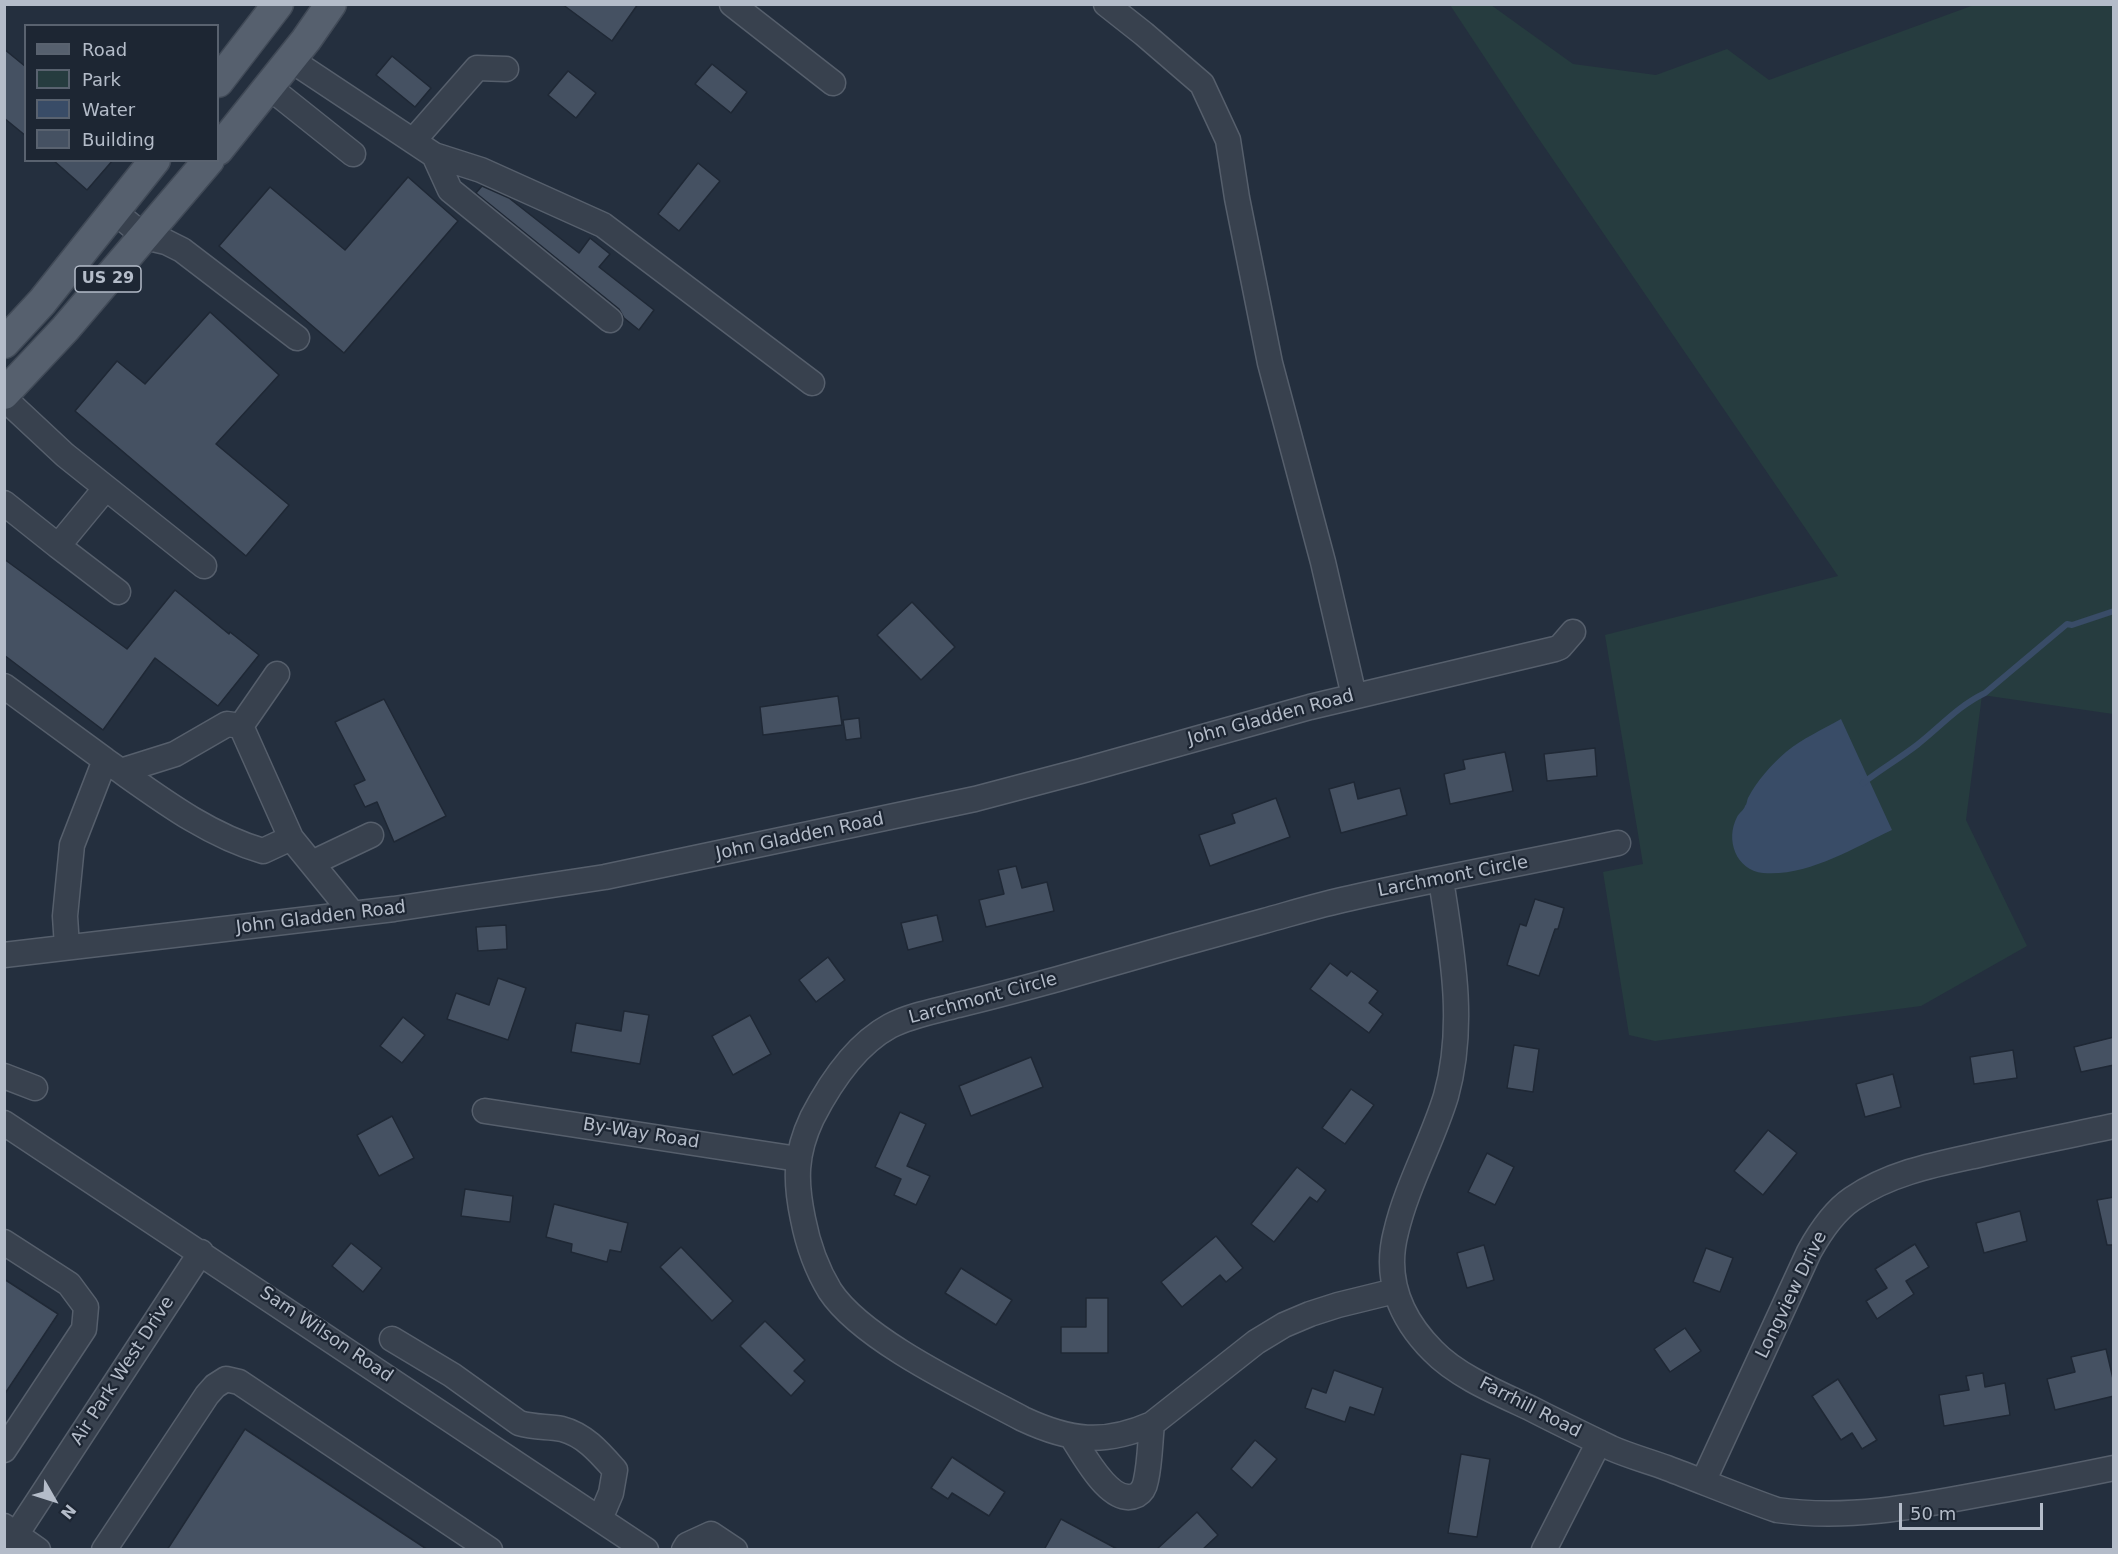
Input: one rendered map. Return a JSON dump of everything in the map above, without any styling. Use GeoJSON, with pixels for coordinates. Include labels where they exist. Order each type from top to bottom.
{"type":"FeatureCollection","features":[{"type":"Feature","properties":{"kind":"main road"},"geometry":{"type":"LineString","coordinates":[[219,81],[278,4]]}},
{"type":"Feature","properties":{"kind":"main road"},"geometry":{"type":"LineString","coordinates":[[219,149],[291,60],[331,4]]}},
{"type":"Feature","properties":{"kind":"main road","name":"US 29"},"geometry":{"type":"LineString","coordinates":[[4,343],[42,302],[153,162]]}},
{"type":"Feature","properties":{"kind":"main road","name":"US 29"},"geometry":{"type":"LineString","coordinates":[[4,396],[145,237],[207,162]]}},
{"type":"Feature","properties":{"kind":"street"},"geometry":{"type":"LineString","coordinates":[[732,4],[833,83]]}},
{"type":"Feature","properties":{"kind":"street"},"geometry":{"type":"LineString","coordinates":[[1106,4],[1202,84],[1228,140],[1237,198],[1270,363],[1323,562],[1354,696]]}},
{"type":"Feature","properties":{"kind":"street"},"geometry":{"type":"LineString","coordinates":[[291,60],[434,155],[480,170],[603,225],[812,383]]}},
{"type":"Feature","properties":{"kind":"street"},"geometry":{"type":"LineString","coordinates":[[413,141],[477,68],[506,69]]}},
{"type":"Feature","properties":{"kind":"street"},"geometry":{"type":"LineString","coordinates":[[269,87],[353,154]]}},
{"type":"Feature","properties":{"kind":"street"},"geometry":{"type":"LineString","coordinates":[[434,155],[450,190],[610,320]]}},
{"type":"Feature","properties":{"kind":"street"},"geometry":{"type":"LineString","coordinates":[[115,212],[145,237],[166,242],[182,250],[297,339]]}},
{"type":"Feature","properties":{"kind":"street"},"geometry":{"type":"LineString","coordinates":[[4,396],[65,455],[204,566]]}},
{"type":"Feature","properties":{"kind":"street"},"geometry":{"type":"LineString","coordinates":[[58,546],[105,489]]}},
{"type":"Feature","properties":{"kind":"street"},"geometry":{"type":"LineString","coordinates":[[4,503],[118,592]]}},
{"type":"Feature","properties":{"kind":"street","name":"John Gladden Road"},"geometry":{"type":"LineString","coordinates":[[4,955],[353,914],[482,897],[605,877],[975,799],[1354,696],[1555,650],[1573,632]]}},
{"type":"Feature","properties":{"kind":"street"},"geometry":{"type":"LineString","coordinates":[[241,726],[277,674]]}},
{"type":"Feature","properties":{"kind":"street"},"geometry":{"type":"LineString","coordinates":[[4,686],[113,766],[187,815],[237,844],[262,851],[291,838]]}},
{"type":"Feature","properties":{"kind":"street"},"geometry":{"type":"LineString","coordinates":[[113,766],[175,754],[227,724],[241,726]]}},
{"type":"Feature","properties":{"kind":"street"},"geometry":{"type":"LineString","coordinates":[[241,726],[291,838],[353,914]]}},
{"type":"Feature","properties":{"kind":"street"},"geometry":{"type":"LineString","coordinates":[[68,947],[65,916],[72,844],[113,766]]}},
{"type":"Feature","properties":{"kind":"street"},"geometry":{"type":"LineString","coordinates":[[312,863],[371,835]]}},
{"type":"Feature","properties":{"kind":"street","name":"Larchmont Circle"},"geometry":{"type":"LineString","coordinates":[[1395,1291],[1319,1311],[1284,1325],[1256,1342],[1152,1424],[1134,1432],[1111,1437],[1072,1437],[1041,1428],[942,1375],[879,1336],[846,1309],[831,1293],[814,1263],[799,1198],[798,1159],[807,1130],[834,1080],[869,1041],[890,1026],[913,1016],[1019,990],[1349,898],[1618,843]]}},
{"type":"Feature","properties":{"kind":"street","name":"Farrhill Road"},"geometry":{"type":"LineString","coordinates":[[1441,880],[1454,962],[1455,1046],[1445,1098],[1430,1142],[1408,1193],[1395,1232],[1392,1257],[1395,1291],[1416,1332],[1448,1365],[1504,1396],[1599,1442],[1777,1510],[1851,1513],[1885,1511],[1934,1504],[2114,1468]]}},
{"type":"Feature","properties":{"kind":"street"},"geometry":{"type":"LineString","coordinates":[[4,1076],[35,1088]]}},
{"type":"Feature","properties":{"kind":"street","name":"By-Way Road"},"geometry":{"type":"LineString","coordinates":[[484,1111],[798,1159]]}},
{"type":"Feature","properties":{"kind":"street","name":"Sam Wilson Road"},"geometry":{"type":"LineString","coordinates":[[4,1123],[646,1550]]}},
{"type":"Feature","properties":{"kind":"street","name":"Longview Drive"},"geometry":{"type":"LineString","coordinates":[[1703,1482],[1809,1251],[1821,1230],[1850,1200],[1894,1178],[1941,1164],[2114,1126]]}},
{"type":"Feature","properties":{"kind":"street"},"geometry":{"type":"LineString","coordinates":[[4,1242],[69,1284],[87,1307],[84,1329],[4,1450]]}},
{"type":"Feature","properties":{"kind":"street","name":"Air Park West Drive"},"geometry":{"type":"LineString","coordinates":[[9,1537],[201,1252]]}},
{"type":"Feature","properties":{"kind":"street"},"geometry":{"type":"LineString","coordinates":[[392,1340],[452,1375],[519,1423],[532,1427],[562,1429],[589,1441],[615,1470],[611,1493],[600,1519]]}},
{"type":"Feature","properties":{"kind":"street"},"geometry":{"type":"LineString","coordinates":[[104,1550],[207,1395],[226,1379],[239,1382],[490,1550]]}},
{"type":"Feature","properties":{"kind":"street"},"geometry":{"type":"LineString","coordinates":[[1072,1437],[1112,1491],[1123,1497],[1131,1498],[1141,1493],[1146,1482],[1152,1424]]}},
{"type":"Feature","properties":{"kind":"street"},"geometry":{"type":"LineString","coordinates":[[1544,1550],[1599,1442]]}},
{"type":"Feature","properties":{"kind":"street"},"geometry":{"type":"LineString","coordinates":[[684,1550],[687,1545],[711,1534],[735,1550]]}},
{"type":"Feature","properties":{"kind":"street"},"geometry":{"type":"LineString","coordinates":[[9,1537],[38,1550]]}},
{"type":"Feature","properties":{"kind":"green space"},"geometry":{"type":"Polygon","coordinates":[[[1450,5],[1491,5],[1573,64],[1656,75],[1727,49],[1769,80],[1974,5],[2113,5],[2113,714],[1982,695],[1966,820],[2027,946],[1921,1006],[1655,1041],[1629,1035],[1603,872],[1643,864],[1605,635],[1838,576],[1530,126],[1450,5]]]}},
{"type":"Feature","properties":{"kind":"water"},"geometry":{"type":"Polygon","coordinates":[[[1841,719],[1892,830],[1846,853],[1813,866],[1780,873],[1754,871],[1740,860],[1735,852],[1732,835],[1737,817],[1755,786],[1786,752],[1841,719]]]}},
{"type":"Feature","properties":{"kind":"building"},"geometry":{"type":"Polygon","coordinates":[[[562,4],[638,4],[612,41],[562,4]]]}},
{"type":"Feature","properties":{"kind":"building"},"geometry":{"type":"Polygon","coordinates":[[[4,49],[24,65],[24,134],[4,118],[4,49]]]}},
{"type":"Feature","properties":{"kind":"building"},"geometry":{"type":"Polygon","coordinates":[[[392,56],[431,88],[415,107],[376,75],[392,56]]]}},
{"type":"Feature","properties":{"kind":"building"},"geometry":{"type":"Polygon","coordinates":[[[712,64],[747,92],[731,113],[695,84],[712,64]]]}},
{"type":"Feature","properties":{"kind":"building"},"geometry":{"type":"Polygon","coordinates":[[[568,71],[596,93],[576,118],[548,95],[568,71]]]}},
{"type":"Feature","properties":{"kind":"building"},"geometry":{"type":"Polygon","coordinates":[[[55,162],[111,162],[87,190],[55,162]]]}},
{"type":"Feature","properties":{"kind":"building"},"geometry":{"type":"Polygon","coordinates":[[[698,163],[720,181],[679,231],[658,214],[698,163]]]}},
{"type":"Feature","properties":{"kind":"building"},"geometry":{"type":"Polygon","coordinates":[[[408,177],[458,221],[344,353],[219,246],[270,187],[345,250],[408,177]]]}},
{"type":"Feature","properties":{"kind":"building"},"geometry":{"type":"Polygon","coordinates":[[[482,186],[509,198],[579,253],[590,238],[610,254],[599,267],[654,310],[639,330],[624,318],[619,309],[476,193],[482,186]]]}},
{"type":"Feature","properties":{"kind":"building"},"geometry":{"type":"Polygon","coordinates":[[[210,312],[279,375],[216,444],[289,505],[246,556],[75,411],[117,361],[145,384],[210,312]]]}},
{"type":"Feature","properties":{"kind":"building"},"geometry":{"type":"Polygon","coordinates":[[[4,559],[127,649],[175,590],[259,655],[218,706],[155,658],[103,730],[4,655],[4,559]]]}},
{"type":"Feature","properties":{"kind":"building"},"geometry":{"type":"Polygon","coordinates":[[[912,602],[955,647],[921,680],[877,635],[912,602]]]}},
{"type":"Feature","properties":{"kind":"building"},"geometry":{"type":"Polygon","coordinates":[[[838,696],[842,725],[763,735],[760,707],[838,696]]]}},
{"type":"Feature","properties":{"kind":"building"},"geometry":{"type":"Polygon","coordinates":[[[384,699],[446,816],[394,842],[377,802],[365,807],[354,785],[365,780],[335,722],[384,699]]]}},
{"type":"Feature","properties":{"kind":"building"},"geometry":{"type":"Polygon","coordinates":[[[859,718],[861,738],[846,740],[843,720],[859,718]]]}},
{"type":"Feature","properties":{"kind":"building"},"geometry":{"type":"Polygon","coordinates":[[[1595,748],[1597,776],[1547,781],[1544,754],[1595,748]]]}},
{"type":"Feature","properties":{"kind":"building"},"geometry":{"type":"Polygon","coordinates":[[[1505,752],[1513,791],[1450,804],[1444,774],[1465,769],[1463,760],[1505,752]]]}},
{"type":"Feature","properties":{"kind":"building"},"geometry":{"type":"Polygon","coordinates":[[[1354,782],[1358,799],[1400,788],[1407,815],[1341,833],[1329,789],[1354,782]]]}},
{"type":"Feature","properties":{"kind":"building"},"geometry":{"type":"Polygon","coordinates":[[[1276,798],[1290,837],[1210,866],[1199,835],[1235,823],[1232,814],[1276,798]]]}},
{"type":"Feature","properties":{"kind":"building"},"geometry":{"type":"Polygon","coordinates":[[[1016,866],[1022,888],[1047,882],[1054,911],[986,927],[979,900],[1004,894],[998,870],[1016,866]]]}},
{"type":"Feature","properties":{"kind":"building"},"geometry":{"type":"Polygon","coordinates":[[[1535,899],[1564,908],[1539,976],[1507,965],[1520,924],[1526,926],[1535,899]]]}},
{"type":"Feature","properties":{"kind":"building"},"geometry":{"type":"Polygon","coordinates":[[[937,915],[943,941],[908,950],[901,923],[937,915]]]}},
{"type":"Feature","properties":{"kind":"building"},"geometry":{"type":"Polygon","coordinates":[[[506,925],[507,949],[478,951],[476,927],[506,925]]]}},
{"type":"Feature","properties":{"kind":"building"},"geometry":{"type":"Polygon","coordinates":[[[828,957],[845,980],[816,1002],[799,980],[828,957]]]}},
{"type":"Feature","properties":{"kind":"building"},"geometry":{"type":"Polygon","coordinates":[[[1330,963],[1347,976],[1351,971],[1378,991],[1369,1003],[1383,1014],[1369,1033],[1310,989],[1330,963]]]}},
{"type":"Feature","properties":{"kind":"building"},"geometry":{"type":"Polygon","coordinates":[[[498,978],[526,988],[508,1040],[447,1019],[456,993],[489,1005],[498,978]]]}},
{"type":"Feature","properties":{"kind":"building"},"geometry":{"type":"Polygon","coordinates":[[[624,1011],[649,1015],[640,1064],[571,1052],[576,1023],[621,1031],[624,1011]]]}},
{"type":"Feature","properties":{"kind":"building"},"geometry":{"type":"Polygon","coordinates":[[[750,1015],[771,1054],[733,1075],[712,1036],[750,1015]]]}},
{"type":"Feature","properties":{"kind":"building"},"geometry":{"type":"Polygon","coordinates":[[[403,1017],[425,1035],[402,1063],[380,1046],[403,1017]]]}},
{"type":"Feature","properties":{"kind":"building"},"geometry":{"type":"Polygon","coordinates":[[[2114,1037],[2114,1065],[2081,1072],[2074,1047],[2114,1037]]]}},
{"type":"Feature","properties":{"kind":"building"},"geometry":{"type":"Polygon","coordinates":[[[1514,1045],[1539,1049],[1533,1092],[1507,1088],[1514,1045]]]}},
{"type":"Feature","properties":{"kind":"building"},"geometry":{"type":"Polygon","coordinates":[[[2013,1050],[2017,1078],[1974,1084],[1970,1057],[2013,1050]]]}},
{"type":"Feature","properties":{"kind":"building"},"geometry":{"type":"Polygon","coordinates":[[[1031,1057],[1043,1087],[971,1116],[959,1086],[1031,1057]]]}},
{"type":"Feature","properties":{"kind":"building"},"geometry":{"type":"Polygon","coordinates":[[[1893,1074],[1901,1107],[1865,1117],[1856,1084],[1893,1074]]]}},
{"type":"Feature","properties":{"kind":"building"},"geometry":{"type":"Polygon","coordinates":[[[1351,1089],[1374,1105],[1345,1144],[1322,1128],[1351,1089]]]}},
{"type":"Feature","properties":{"kind":"building"},"geometry":{"type":"Polygon","coordinates":[[[900,1112],[926,1124],[907,1166],[930,1176],[916,1205],[894,1195],[901,1179],[875,1167],[900,1112]]]}},
{"type":"Feature","properties":{"kind":"building"},"geometry":{"type":"Polygon","coordinates":[[[392,1116],[414,1158],[379,1176],[357,1135],[392,1116]]]}},
{"type":"Feature","properties":{"kind":"building"},"geometry":{"type":"Polygon","coordinates":[[[1768,1130],[1797,1153],[1763,1195],[1734,1171],[1768,1130]]]}},
{"type":"Feature","properties":{"kind":"building"},"geometry":{"type":"Polygon","coordinates":[[[1487,1153],[1514,1167],[1495,1205],[1468,1192],[1487,1153]]]}},
{"type":"Feature","properties":{"kind":"building"},"geometry":{"type":"Polygon","coordinates":[[[1297,1167],[1326,1190],[1317,1202],[1310,1197],[1274,1242],[1251,1224],[1297,1167]]]}},
{"type":"Feature","properties":{"kind":"building"},"geometry":{"type":"Polygon","coordinates":[[[465,1189],[513,1196],[510,1222],[461,1216],[465,1189]]]}},
{"type":"Feature","properties":{"kind":"building"},"geometry":{"type":"Polygon","coordinates":[[[2114,1197],[2114,1245],[2107,1245],[2097,1200],[2114,1197]]]}},
{"type":"Feature","properties":{"kind":"building"},"geometry":{"type":"Polygon","coordinates":[[[554,1204],[628,1223],[621,1252],[610,1250],[607,1262],[571,1252],[572,1244],[546,1237],[554,1204]]]}},
{"type":"Feature","properties":{"kind":"building"},"geometry":{"type":"Polygon","coordinates":[[[2020,1211],[2027,1241],[1984,1253],[1976,1223],[2020,1211]]]}},
{"type":"Feature","properties":{"kind":"building"},"geometry":{"type":"Polygon","coordinates":[[[1216,1236],[1243,1268],[1226,1282],[1220,1275],[1182,1307],[1161,1282],[1216,1236]]]}},
{"type":"Feature","properties":{"kind":"building"},"geometry":{"type":"Polygon","coordinates":[[[351,1243],[382,1268],[363,1292],[332,1266],[351,1243]]]}},
{"type":"Feature","properties":{"kind":"building"},"geometry":{"type":"Polygon","coordinates":[[[1915,1244],[1929,1267],[1906,1281],[1914,1294],[1877,1319],[1866,1301],[1887,1288],[1875,1269],[1915,1244]]]}},
{"type":"Feature","properties":{"kind":"building"},"geometry":{"type":"Polygon","coordinates":[[[1484,1245],[1494,1280],[1467,1288],[1457,1253],[1484,1245]]]}},
{"type":"Feature","properties":{"kind":"building"},"geometry":{"type":"Polygon","coordinates":[[[681,1247],[733,1301],[712,1321],[660,1267],[681,1247]]]}},
{"type":"Feature","properties":{"kind":"building"},"geometry":{"type":"Polygon","coordinates":[[[1706,1248],[1733,1258],[1720,1292],[1693,1282],[1706,1248]]]}},
{"type":"Feature","properties":{"kind":"building"},"geometry":{"type":"Polygon","coordinates":[[[961,1268],[1012,1300],[996,1325],[945,1293],[961,1268]]]}},
{"type":"Feature","properties":{"kind":"building"},"geometry":{"type":"Polygon","coordinates":[[[4,1279],[58,1314],[4,1395],[4,1279]]]}},
{"type":"Feature","properties":{"kind":"building"},"geometry":{"type":"Polygon","coordinates":[[[1086,1298],[1108,1298],[1108,1353],[1061,1353],[1061,1327],[1086,1327],[1086,1298]]]}},
{"type":"Feature","properties":{"kind":"building"},"geometry":{"type":"Polygon","coordinates":[[[765,1321],[805,1360],[794,1371],[805,1381],[791,1396],[740,1346],[765,1321]]]}},
{"type":"Feature","properties":{"kind":"building"},"geometry":{"type":"Polygon","coordinates":[[[1685,1328],[1701,1351],[1670,1372],[1654,1349],[1685,1328]]]}},
{"type":"Feature","properties":{"kind":"building"},"geometry":{"type":"Polygon","coordinates":[[[2106,1349],[2114,1383],[2114,1396],[2055,1410],[2047,1379],[2075,1372],[2071,1357],[2106,1349]]]}},
{"type":"Feature","properties":{"kind":"building"},"geometry":{"type":"Polygon","coordinates":[[[1334,1370],[1383,1388],[1374,1415],[1350,1407],[1345,1422],[1305,1408],[1312,1388],[1326,1393],[1334,1370]]]}},
{"type":"Feature","properties":{"kind":"building"},"geometry":{"type":"Polygon","coordinates":[[[1983,1373],[1985,1387],[2005,1383],[2010,1415],[1944,1426],[1939,1395],[1969,1390],[1966,1376],[1983,1373]]]}},
{"type":"Feature","properties":{"kind":"building"},"geometry":{"type":"Polygon","coordinates":[[[1838,1379],[1877,1440],[1862,1449],[1852,1433],[1841,1440],[1812,1396],[1838,1379]]]}},
{"type":"Feature","properties":{"kind":"building"},"geometry":{"type":"Polygon","coordinates":[[[245,1429],[428,1550],[167,1550],[245,1429]]]}},
{"type":"Feature","properties":{"kind":"building"},"geometry":{"type":"Polygon","coordinates":[[[1255,1440],[1277,1459],[1252,1488],[1231,1469],[1255,1440]]]}},
{"type":"Feature","properties":{"kind":"building"},"geometry":{"type":"Polygon","coordinates":[[[1461,1454],[1490,1459],[1477,1537],[1448,1533],[1461,1454]]]}},
{"type":"Feature","properties":{"kind":"building"},"geometry":{"type":"Polygon","coordinates":[[[952,1457],[1005,1492],[989,1516],[952,1493],[948,1499],[931,1488],[952,1457]]]}},
{"type":"Feature","properties":{"kind":"building"},"geometry":{"type":"Polygon","coordinates":[[[1197,1512],[1218,1535],[1202,1550],[1156,1550],[1197,1512]]]}},
{"type":"Feature","properties":{"kind":"building"},"geometry":{"type":"Polygon","coordinates":[[[1061,1519],[1119,1550],[1044,1550],[1061,1519]]]}},
{"type":"Feature","properties":{"kind":"waterway"},"geometry":{"type":"LineString","coordinates":[[1863,783],[1917,745],[1966,704],[1985,693],[2067,624],[2072,625],[2114,611]]}}]}
